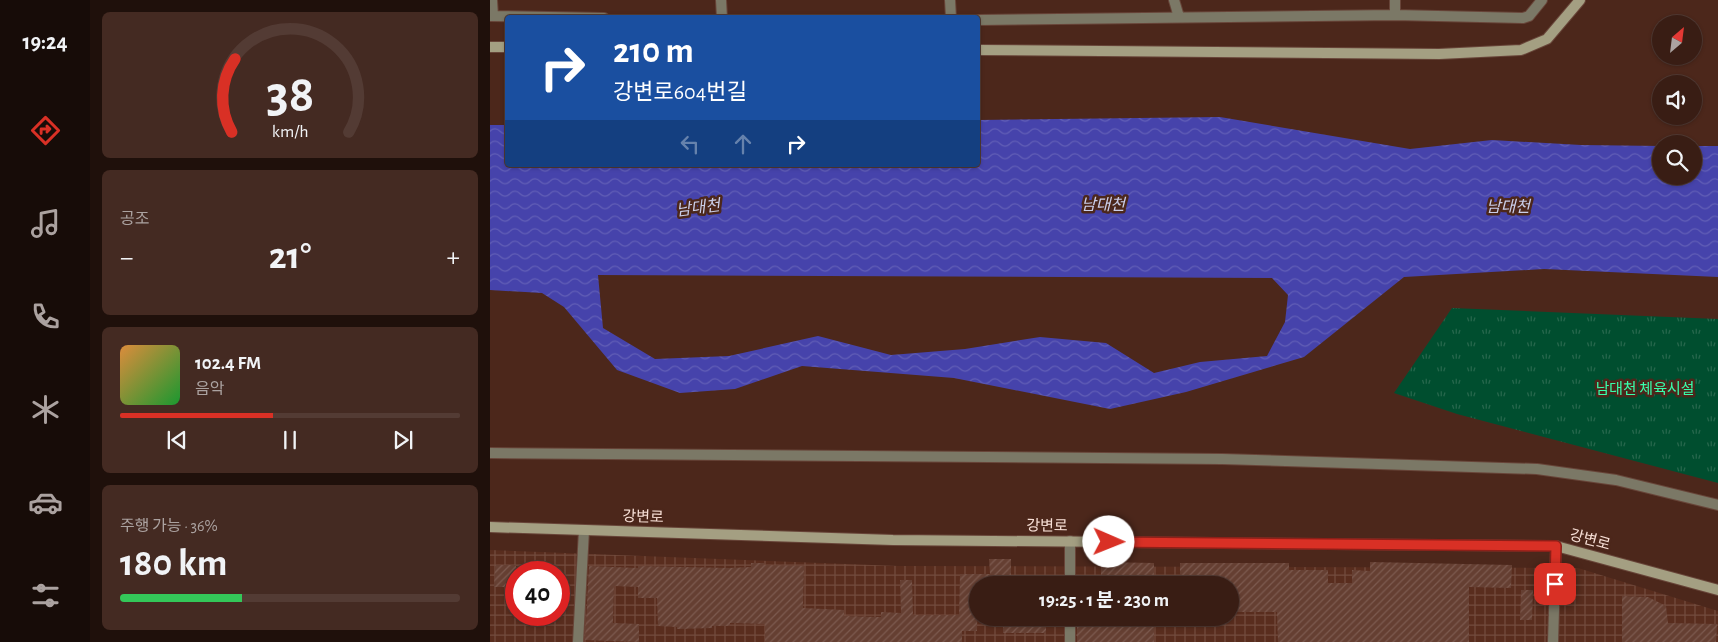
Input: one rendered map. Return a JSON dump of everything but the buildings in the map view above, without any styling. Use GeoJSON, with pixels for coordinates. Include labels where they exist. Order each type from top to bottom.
{"type":"FeatureCollection","features":[{"type":"Feature","properties":{"kind":"street"},"geometry":{"type":"LineString","coordinates":[[492,0],[492,16],[505,16]]}},
{"type":"Feature","properties":{"kind":"street"},"geometry":{"type":"LineString","coordinates":[[721,0],[722,15]]}},
{"type":"Feature","properties":{"kind":"street"},"geometry":{"type":"LineString","coordinates":[[950,0],[951,15]]}},
{"type":"Feature","properties":{"kind":"street"},"geometry":{"type":"LineString","coordinates":[[1174,0],[1179,17]]}},
{"type":"Feature","properties":{"kind":"street"},"geometry":{"type":"LineString","coordinates":[[1395,0],[1395,15]]}},
{"type":"Feature","properties":{"kind":"street"},"geometry":{"type":"LineString","coordinates":[[980,20],[1395,15],[1523,18],[1529,16],[1542,0]]}},
{"type":"Feature","properties":{"kind":"street"},"geometry":{"type":"LineString","coordinates":[[980,50],[1439,54],[1521,50],[1547,39],[1580,0]]}},
{"type":"Feature","properties":{"kind":"street"},"geometry":{"type":"LineString","coordinates":[[490,47],[505,47]]}},
{"type":"Feature","properties":{"kind":"street"},"geometry":{"type":"LineString","coordinates":[[490,453],[1222,459],[1537,469],[1616,480],[1718,505]]}},
{"type":"Feature","properties":{"kind":"street","name":"강변로"},"geometry":{"type":"LineString","coordinates":[[490,527],[893,540],[1556,546],[1718,590]]}},
{"type":"Feature","properties":{"kind":"street"},"geometry":{"type":"LineString","coordinates":[[578,642],[584,530]]}},
{"type":"Feature","properties":{"kind":"street"},"geometry":{"type":"LineString","coordinates":[[1070,541],[1070,576]]}},
{"type":"Feature","properties":{"kind":"street"},"geometry":{"type":"LineString","coordinates":[[1553,642],[1556,546]]}},
{"type":"Feature","properties":{"kind":"street"},"geometry":{"type":"LineString","coordinates":[[1070,626],[1070,642]]}},
{"type":"Feature","properties":{"kind":"shaded area"},"geometry":{"type":"Polygon","coordinates":[[[490,550],[898,566],[1578,568],[1718,611],[1718,642],[490,642],[490,550]]]}},
{"type":"Feature","properties":{"kind":"green space","name":"남대천 체육시설"},"geometry":{"type":"Polygon","coordinates":[[[1452,308],[1718,319],[1718,483],[1457,414],[1394,393],[1452,308]]]}},
{"type":"Feature","properties":{"kind":"water","name":"남대천"},"geometry":{"type":"Polygon","coordinates":[[[1220,117],[1410,149],[1492,140],[1581,145],[1652,146],[1652,185],[1702,185],[1702,146],[1718,146],[1718,277],[1544,269],[1404,277],[1304,357],[1186,392],[1110,409],[954,378],[802,366],[735,389],[680,393],[617,370],[564,307],[542,293],[490,290],[490,125],[505,125],[505,167],[980,167],[980,120],[1220,117]],[[598,275],[603,328],[655,359],[729,356],[818,336],[891,355],[965,349],[1040,337],[1106,343],[1154,373],[1200,362],[1267,356],[1285,322],[1288,295],[1272,278],[598,275]]]}},
{"type":"Feature","properties":{"kind":"route"},"geometry":{"type":"LineString","coordinates":[[1109,542],[1556,546],[1555,584]]}}]}
